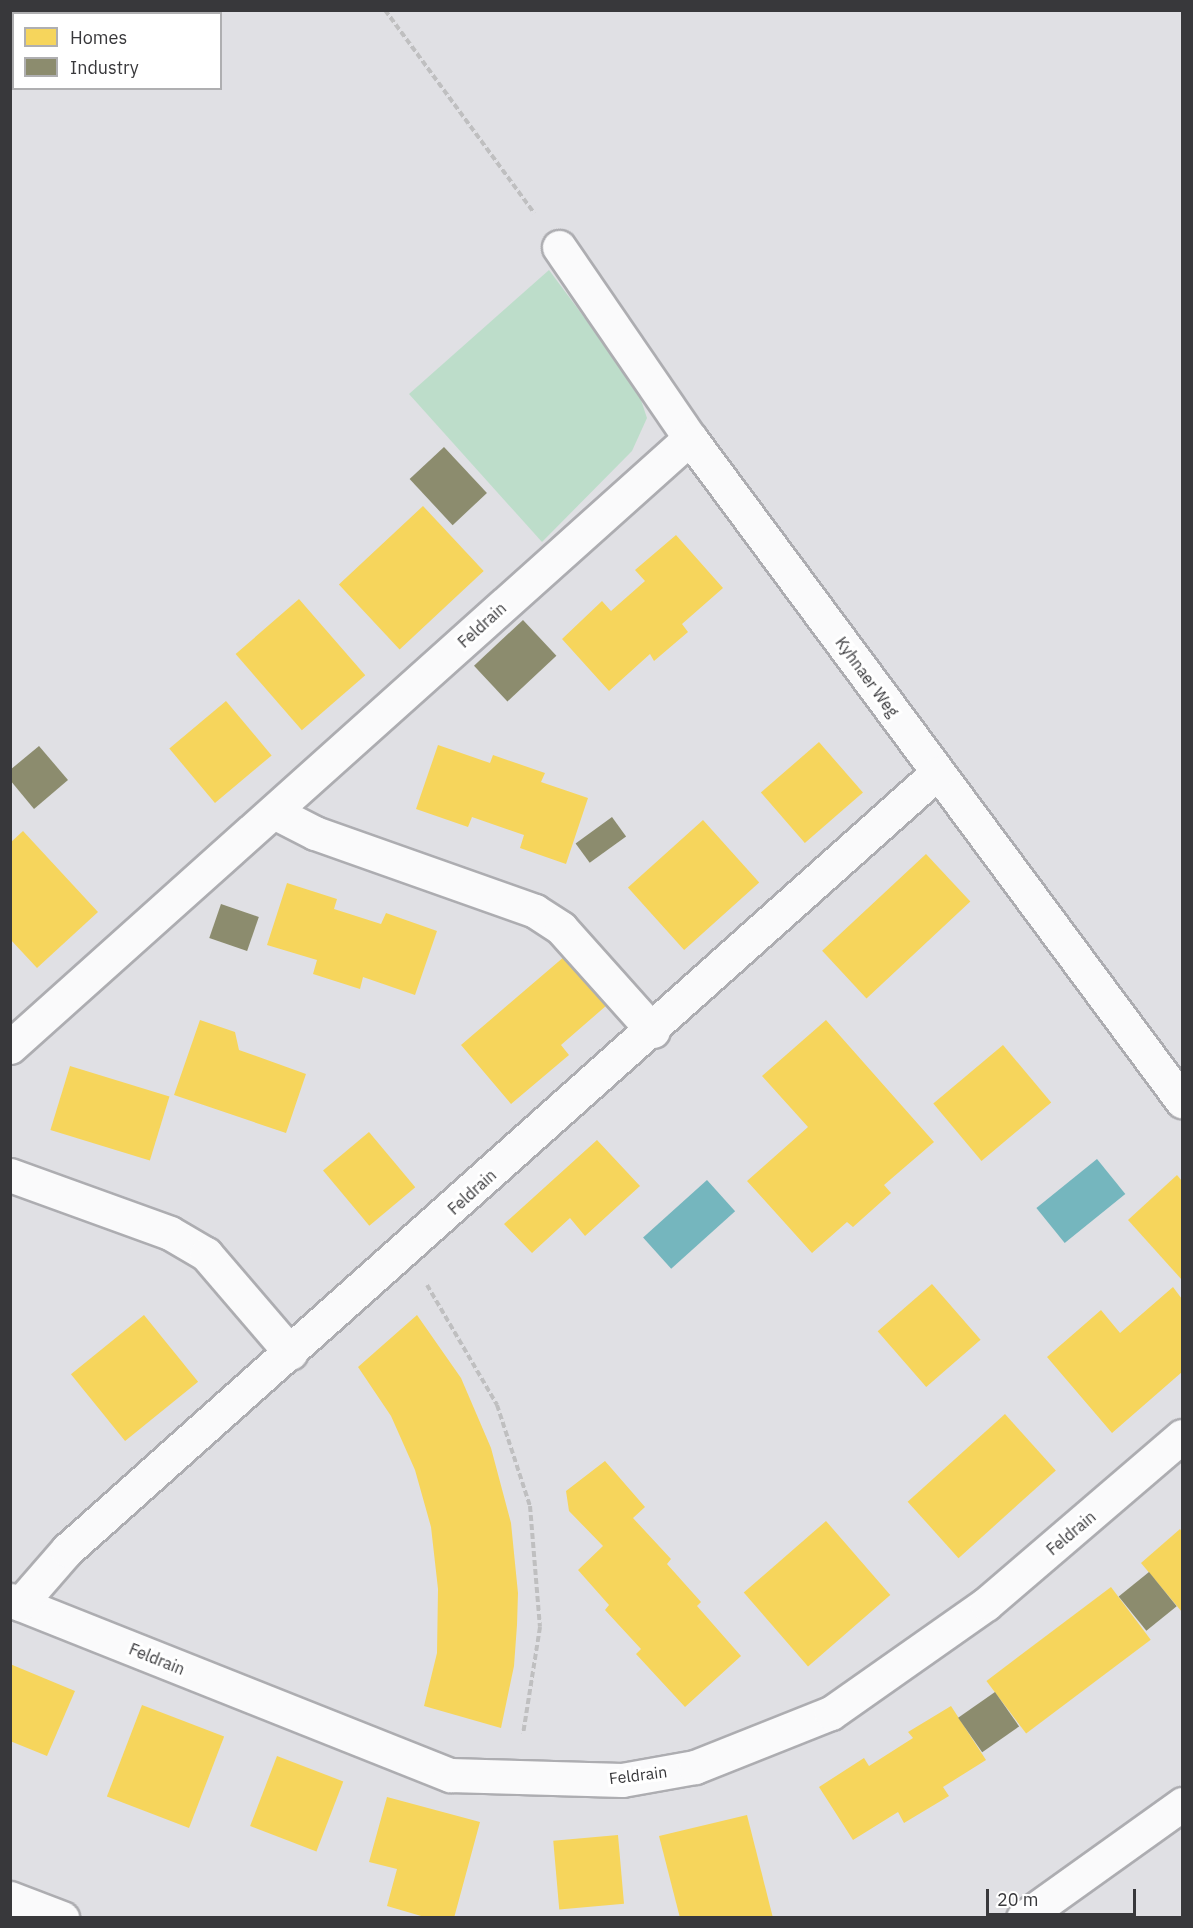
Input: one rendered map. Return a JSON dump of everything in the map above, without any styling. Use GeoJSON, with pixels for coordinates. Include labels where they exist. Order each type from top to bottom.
{"type":"FeatureCollection","features":[{"type":"Feature","properties":{"kind":"street","name":"Kyhnaer Weg"},"geometry":{"type":"LineString","coordinates":[[559,248],[690,438],[1182,1101]]}},
{"type":"Feature","properties":{"kind":"street","name":"Feldrain"},"geometry":{"type":"LineString","coordinates":[[10,1047],[690,438]]}},
{"type":"Feature","properties":{"kind":"street","name":"Feldrain"},"geometry":{"type":"LineString","coordinates":[[937,773],[404,1253],[67,1550],[15,1602],[450,1775],[514,1779],[622,1780],[695,1767],[831,1713],[986,1604],[1182,1436]]}},
{"type":"Feature","properties":{"kind":"street"},"geometry":{"type":"LineString","coordinates":[[274,812],[315,833],[535,911],[561,928],[652,1031]]}},
{"type":"Feature","properties":{"kind":"street"},"geometry":{"type":"LineString","coordinates":[[10,1175],[170,1233],[207,1254],[291,1353]]}},
{"type":"Feature","properties":{"kind":"street"},"geometry":{"type":"LineString","coordinates":[[1023,1917],[1182,1804]]}},
{"type":"Feature","properties":{"kind":"street"},"geometry":{"type":"LineString","coordinates":[[10,1898],[62,1917]]}},
{"type":"Feature","properties":{"kind":"path"},"geometry":{"type":"LineString","coordinates":[[386,10],[559,248]]}},
{"type":"Feature","properties":{"kind":"path"},"geometry":{"type":"LineString","coordinates":[[404,1253],[443,1307],[497,1405],[530,1506],[540,1627],[514,1779]]}},
{"type":"Feature","properties":{"kind":"green space"},"geometry":{"type":"Polygon","coordinates":[[[549,270],[619,364],[640,397],[647,418],[632,451],[542,542],[409,394],[549,270]]]}},
{"type":"Feature","properties":{"kind":"water"},"geometry":{"type":"Polygon","coordinates":[[[1097,1159],[1125,1194],[1065,1243],[1036,1208],[1097,1159]]]}},
{"type":"Feature","properties":{"kind":"water"},"geometry":{"type":"Polygon","coordinates":[[[707,1180],[735,1211],[671,1269],[643,1238],[707,1180]]]}},
{"type":"Feature","properties":{"kind":"building: Homes"},"geometry":{"type":"Polygon","coordinates":[[[423,506],[484,571],[400,650],[339,584],[423,506]]]}},
{"type":"Feature","properties":{"kind":"building: Homes"},"geometry":{"type":"Polygon","coordinates":[[[676,535],[723,588],[682,624],[688,632],[654,661],[650,654],[609,691],[562,639],[602,601],[611,611],[645,581],[635,570],[676,535]]]}},
{"type":"Feature","properties":{"kind":"building: Homes"},"geometry":{"type":"Polygon","coordinates":[[[299,599],[365,675],[302,730],[236,654],[299,599]]]}},
{"type":"Feature","properties":{"kind":"building: Homes"},"geometry":{"type":"Polygon","coordinates":[[[226,701],[272,755],[215,803],[169,749],[226,701]]]}},
{"type":"Feature","properties":{"kind":"building: Homes"},"geometry":{"type":"Polygon","coordinates":[[[819,742],[863,793],[805,843],[761,793],[819,742]]]}},
{"type":"Feature","properties":{"kind":"building: Homes"},"geometry":{"type":"Polygon","coordinates":[[[438,745],[490,763],[493,755],[545,773],[541,782],[588,798],[566,864],[520,848],[524,835],[472,817],[468,827],[416,809],[438,745]]]}},
{"type":"Feature","properties":{"kind":"building: Homes"},"geometry":{"type":"Polygon","coordinates":[[[703,820],[759,882],[684,950],[628,888],[703,820]]]}},
{"type":"Feature","properties":{"kind":"building: Homes"},"geometry":{"type":"Polygon","coordinates":[[[23,831],[98,912],[37,968],[10,939],[10,843],[23,831]]]}},
{"type":"Feature","properties":{"kind":"building: Homes"},"geometry":{"type":"Polygon","coordinates":[[[926,854],[970,902],[866,998],[822,951],[926,854]]]}},
{"type":"Feature","properties":{"kind":"building: Homes"},"geometry":{"type":"Polygon","coordinates":[[[287,883],[337,899],[334,909],[381,924],[386,913],[437,931],[415,995],[363,977],[360,989],[313,974],[317,960],[267,945],[287,883]]]}},
{"type":"Feature","properties":{"kind":"building: Homes"},"geometry":{"type":"Polygon","coordinates":[[[565,956],[607,1005],[561,1045],[569,1055],[511,1104],[461,1045],[565,956]]]}},
{"type":"Feature","properties":{"kind":"building: Homes"},"geometry":{"type":"Polygon","coordinates":[[[200,1020],[235,1032],[239,1050],[306,1074],[286,1133],[174,1095],[200,1020]]]}},
{"type":"Feature","properties":{"kind":"building: Homes"},"geometry":{"type":"Polygon","coordinates":[[[826,1020],[934,1142],[884,1185],[891,1193],[853,1227],[847,1222],[812,1253],[747,1181],[808,1127],[762,1076],[826,1020]]]}},
{"type":"Feature","properties":{"kind":"building: Homes"},"geometry":{"type":"Polygon","coordinates":[[[1003,1045],[1051,1102],[981,1161],[933,1103],[1003,1045]]]}},
{"type":"Feature","properties":{"kind":"building: Homes"},"geometry":{"type":"Polygon","coordinates":[[[70,1066],[169,1096],[150,1160],[50,1130],[70,1066]]]}},
{"type":"Feature","properties":{"kind":"building: Homes"},"geometry":{"type":"Polygon","coordinates":[[[369,1132],[415,1187],[369,1226],[323,1171],[369,1132]]]}},
{"type":"Feature","properties":{"kind":"building: Homes"},"geometry":{"type":"Polygon","coordinates":[[[597,1140],[640,1186],[585,1236],[570,1218],[532,1253],[504,1224],[597,1140]]]}},
{"type":"Feature","properties":{"kind":"building: Homes"},"geometry":{"type":"Polygon","coordinates":[[[1177,1175],[1182,1181],[1182,1280],[1128,1220],[1177,1175]]]}},
{"type":"Feature","properties":{"kind":"building: Homes"},"geometry":{"type":"Polygon","coordinates":[[[932,1284],[981,1340],[926,1387],[878,1331],[932,1284]]]}},
{"type":"Feature","properties":{"kind":"building: Homes"},"geometry":{"type":"Polygon","coordinates":[[[1173,1287],[1182,1299],[1182,1372],[1112,1433],[1047,1357],[1101,1310],[1120,1333],[1173,1287]]]}},
{"type":"Feature","properties":{"kind":"building: Homes"},"geometry":{"type":"Polygon","coordinates":[[[144,1315],[198,1382],[125,1441],[71,1374],[144,1315]]]}},
{"type":"Feature","properties":{"kind":"building: Homes"},"geometry":{"type":"Polygon","coordinates":[[[417,1315],[461,1378],[491,1448],[511,1523],[518,1593],[517,1625],[514,1666],[501,1728],[424,1706],[437,1653],[438,1589],[431,1527],[415,1470],[391,1416],[358,1367],[417,1315]]]}},
{"type":"Feature","properties":{"kind":"building: Homes"},"geometry":{"type":"Polygon","coordinates":[[[1005,1414],[1056,1470],[959,1558],[908,1502],[1005,1414]]]}},
{"type":"Feature","properties":{"kind":"building: Homes"},"geometry":{"type":"Polygon","coordinates":[[[605,1461],[645,1507],[633,1518],[671,1559],[667,1564],[701,1602],[697,1606],[741,1656],[685,1707],[636,1654],[641,1649],[605,1610],[609,1605],[578,1570],[603,1546],[569,1511],[566,1491],[605,1461]]]}},
{"type":"Feature","properties":{"kind":"building: Homes"},"geometry":{"type":"Polygon","coordinates":[[[826,1521],[890,1595],[808,1666],[744,1593],[826,1521]]]}},
{"type":"Feature","properties":{"kind":"building: Homes"},"geometry":{"type":"Polygon","coordinates":[[[1180,1529],[1182,1532],[1182,1612],[1141,1563],[1180,1529]]]}},
{"type":"Feature","properties":{"kind":"building: Homes"},"geometry":{"type":"Polygon","coordinates":[[[1111,1587],[1151,1640],[1026,1734],[986,1681],[1111,1587]]]}},
{"type":"Feature","properties":{"kind":"building: Homes"},"geometry":{"type":"Polygon","coordinates":[[[10,1664],[75,1691],[47,1756],[10,1741],[10,1664]]]}},
{"type":"Feature","properties":{"kind":"building: Homes"},"geometry":{"type":"Polygon","coordinates":[[[142,1705],[224,1737],[189,1828],[107,1796],[142,1705]]]}},
{"type":"Feature","properties":{"kind":"building: Homes"},"geometry":{"type":"Polygon","coordinates":[[[951,1706],[986,1760],[943,1787],[949,1796],[904,1823],[898,1812],[853,1840],[819,1787],[864,1758],[869,1766],[913,1738],[908,1732],[951,1706]]]}},
{"type":"Feature","properties":{"kind":"building: Homes"},"geometry":{"type":"Polygon","coordinates":[[[277,1756],[343,1781],[316,1851],[250,1826],[277,1756]]]}},
{"type":"Feature","properties":{"kind":"building: Homes"},"geometry":{"type":"Polygon","coordinates":[[[387,1797],[480,1822],[454,1918],[428,1918],[387,1906],[397,1869],[369,1862],[387,1797]]]}},
{"type":"Feature","properties":{"kind":"building: Homes"},"geometry":{"type":"Polygon","coordinates":[[[747,1815],[773,1918],[680,1918],[659,1836],[747,1815]]]}},
{"type":"Feature","properties":{"kind":"building: Homes"},"geometry":{"type":"Polygon","coordinates":[[[618,1835],[624,1904],[559,1909],[553,1841],[618,1835]]]}},
{"type":"Feature","properties":{"kind":"building: Industry"},"geometry":{"type":"Polygon","coordinates":[[[444,447],[487,493],[453,525],[410,479],[444,447]]]}},
{"type":"Feature","properties":{"kind":"building: Industry"},"geometry":{"type":"Polygon","coordinates":[[[523,620],[556,656],[507,702],[474,666],[523,620]]]}},
{"type":"Feature","properties":{"kind":"building: Industry"},"geometry":{"type":"Polygon","coordinates":[[[39,746],[68,780],[34,809],[10,780],[10,770],[39,746]]]}},
{"type":"Feature","properties":{"kind":"building: Industry"},"geometry":{"type":"Polygon","coordinates":[[[612,817],[626,836],[590,863],[576,843],[612,817]]]}},
{"type":"Feature","properties":{"kind":"building: Industry"},"geometry":{"type":"Polygon","coordinates":[[[221,904],[259,917],[247,951],[209,938],[221,904]]]}},
{"type":"Feature","properties":{"kind":"building: Industry"},"geometry":{"type":"Polygon","coordinates":[[[1149,1572],[1177,1606],[1146,1631],[1119,1597],[1149,1572]]]}},
{"type":"Feature","properties":{"kind":"building: Industry"},"geometry":{"type":"Polygon","coordinates":[[[995,1692],[1019,1726],[982,1752],[958,1718],[995,1692]]]}}]}
